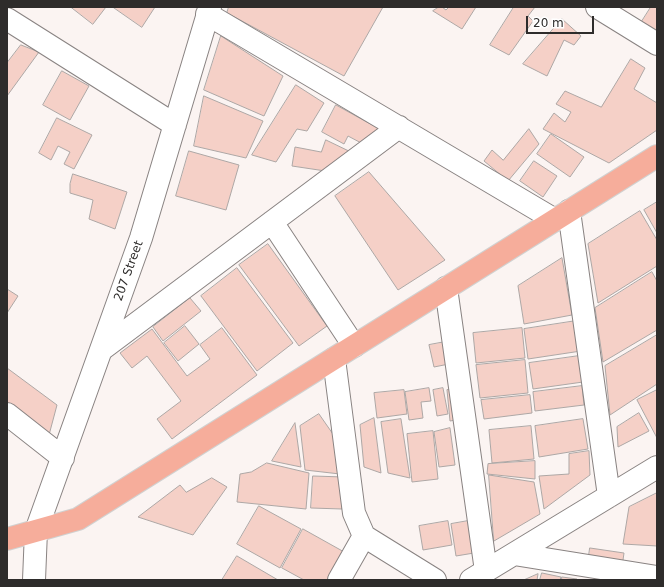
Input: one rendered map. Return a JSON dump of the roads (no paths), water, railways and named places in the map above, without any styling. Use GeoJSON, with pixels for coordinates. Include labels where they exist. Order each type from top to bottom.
{"type":"FeatureCollection","features":[{"type":"Feature","properties":{"kind":"main road"},"geometry":{"type":"LineString","coordinates":[[7,539],[78,519],[657,156]]}},
{"type":"Feature","properties":{"kind":"street"},"geometry":{"type":"LineString","coordinates":[[597,7],[657,44]]}},
{"type":"Feature","properties":{"kind":"street"},"geometry":{"type":"LineString","coordinates":[[208,10],[399,127],[562,215],[609,496]]}},
{"type":"Feature","properties":{"kind":"street","name":"207 Street"},"geometry":{"type":"LineString","coordinates":[[34,580],[36,531],[141,238],[208,10]]}},
{"type":"Feature","properties":{"kind":"street"},"geometry":{"type":"LineString","coordinates":[[7,19],[175,125]]}},
{"type":"Feature","properties":{"kind":"street"},"geometry":{"type":"LineString","coordinates":[[101,350],[399,127]]}},
{"type":"Feature","properties":{"kind":"street"},"geometry":{"type":"LineString","coordinates":[[272,222],[354,346]]}},
{"type":"Feature","properties":{"kind":"street"},"geometry":{"type":"LineString","coordinates":[[446,288],[478,575],[609,496],[654,471]]}},
{"type":"Feature","properties":{"kind":"street"},"geometry":{"type":"LineString","coordinates":[[334,359],[354,513],[364,536],[435,580]]}},
{"type":"Feature","properties":{"kind":"street"},"geometry":{"type":"LineString","coordinates":[[7,414],[63,458]]}},
{"type":"Feature","properties":{"kind":"street"},"geometry":{"type":"LineString","coordinates":[[339,580],[364,536]]}},
{"type":"Feature","properties":{"kind":"street"},"geometry":{"type":"LineString","coordinates":[[514,554],[657,577]]}}]}
